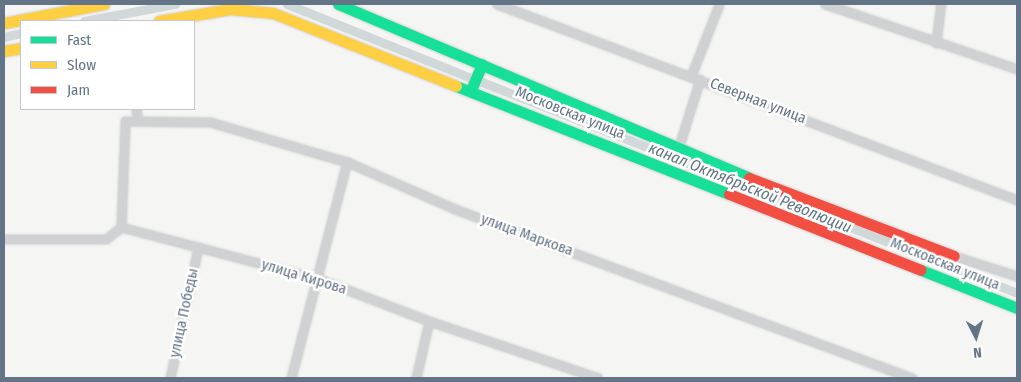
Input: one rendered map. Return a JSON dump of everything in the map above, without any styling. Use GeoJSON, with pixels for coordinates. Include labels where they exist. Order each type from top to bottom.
{"type":"FeatureCollection","features":[{"type":"Feature","properties":{"kind":"main road"},"geometry":{"type":"LineString","coordinates":[[4,23],[104,4]]}},
{"type":"Feature","properties":{"kind":"main road","name":"Московская улица"},"geometry":{"type":"LineString","coordinates":[[338,4],[679,146],[778,190],[954,256]]}},
{"type":"Feature","properties":{"kind":"main road","name":"Московская улица"},"geometry":{"type":"LineString","coordinates":[[164,20],[230,8],[273,13],[1017,308]]}},
{"type":"Feature","properties":{"kind":"main road"},"geometry":{"type":"LineString","coordinates":[[4,51],[20,48]]}},
{"type":"Feature","properties":{"kind":"main road"},"geometry":{"type":"LineString","coordinates":[[471,90],[482,64]]}},
{"type":"Feature","properties":{"kind":"street","name":"Северная улица"},"geometry":{"type":"LineString","coordinates":[[497,4],[1017,200]]}},
{"type":"Feature","properties":{"kind":"street"},"geometry":{"type":"LineString","coordinates":[[690,76],[719,4]]}},
{"type":"Feature","properties":{"kind":"street"},"geometry":{"type":"LineString","coordinates":[[825,4],[1017,69]]}},
{"type":"Feature","properties":{"kind":"street"},"geometry":{"type":"LineString","coordinates":[[936,43],[941,4]]}},
{"type":"Feature","properties":{"kind":"street"},"geometry":{"type":"LineString","coordinates":[[679,146],[700,79]]}},
{"type":"Feature","properties":{"kind":"street"},"geometry":{"type":"LineString","coordinates":[[4,239],[106,239],[121,227],[125,121],[138,119],[136,110]]}},
{"type":"Feature","properties":{"kind":"street","name":"улица Маркова"},"geometry":{"type":"LineString","coordinates":[[138,119],[210,122],[347,162],[455,209],[912,378]]}},
{"type":"Feature","properties":{"kind":"street"},"geometry":{"type":"LineString","coordinates":[[292,378],[306,313],[319,279],[347,162]]}},
{"type":"Feature","properties":{"kind":"street","name":"улица Кирова"},"geometry":{"type":"LineString","coordinates":[[121,227],[319,279],[429,321],[598,378]]}},
{"type":"Feature","properties":{"kind":"street","name":"улица Победы"},"geometry":{"type":"LineString","coordinates":[[170,378],[198,247]]}},
{"type":"Feature","properties":{"kind":"street","name":"Московская улица"},"geometry":{"type":"LineString","coordinates":[[954,256],[1017,276]]}},
{"type":"Feature","properties":{"kind":"street"},"geometry":{"type":"LineString","coordinates":[[416,378],[429,321]]}},
{"type":"Feature","properties":{"kind":"waterway","name":"канал Октябрьской Революции"},"geometry":{"type":"LineString","coordinates":[[89,20],[175,4]]}},
{"type":"Feature","properties":{"kind":"waterway","name":"канал Октябрьской Революции"},"geometry":{"type":"LineString","coordinates":[[287,4],[469,77]]}},
{"type":"Feature","properties":{"kind":"waterway","name":"канал Октябрьской Революции"},"geometry":{"type":"LineString","coordinates":[[4,37],[20,33]]}},
{"type":"Feature","properties":{"kind":"waterway","name":"канал Октябрьской Революции"},"geometry":{"type":"LineString","coordinates":[[482,82],[1017,293]]}},
{"type":"Feature","properties":{"kind":"traffic: fast"},"geometry":{"type":"LineString","coordinates":[[338,4],[749,178]]}},
{"type":"Feature","properties":{"kind":"traffic: fast"},"geometry":{"type":"LineString","coordinates":[[471,90],[482,64]]}},
{"type":"Feature","properties":{"kind":"traffic: fast"},"geometry":{"type":"LineString","coordinates":[[456,86],[729,194]]}},
{"type":"Feature","properties":{"kind":"traffic: fast"},"geometry":{"type":"LineString","coordinates":[[921,270],[1017,308]]}},
{"type":"Feature","properties":{"kind":"traffic: slow"},"geometry":{"type":"LineString","coordinates":[[4,23],[104,4]]}},
{"type":"Feature","properties":{"kind":"traffic: slow"},"geometry":{"type":"LineString","coordinates":[[165,20],[230,9],[273,13],[456,86]]}},
{"type":"Feature","properties":{"kind":"traffic: slow"},"geometry":{"type":"LineString","coordinates":[[4,51],[20,48]]}},
{"type":"Feature","properties":{"kind":"traffic: jam"},"geometry":{"type":"LineString","coordinates":[[749,178],[954,256]]}},
{"type":"Feature","properties":{"kind":"traffic: jam"},"geometry":{"type":"LineString","coordinates":[[729,194],[921,270]]}}]}
